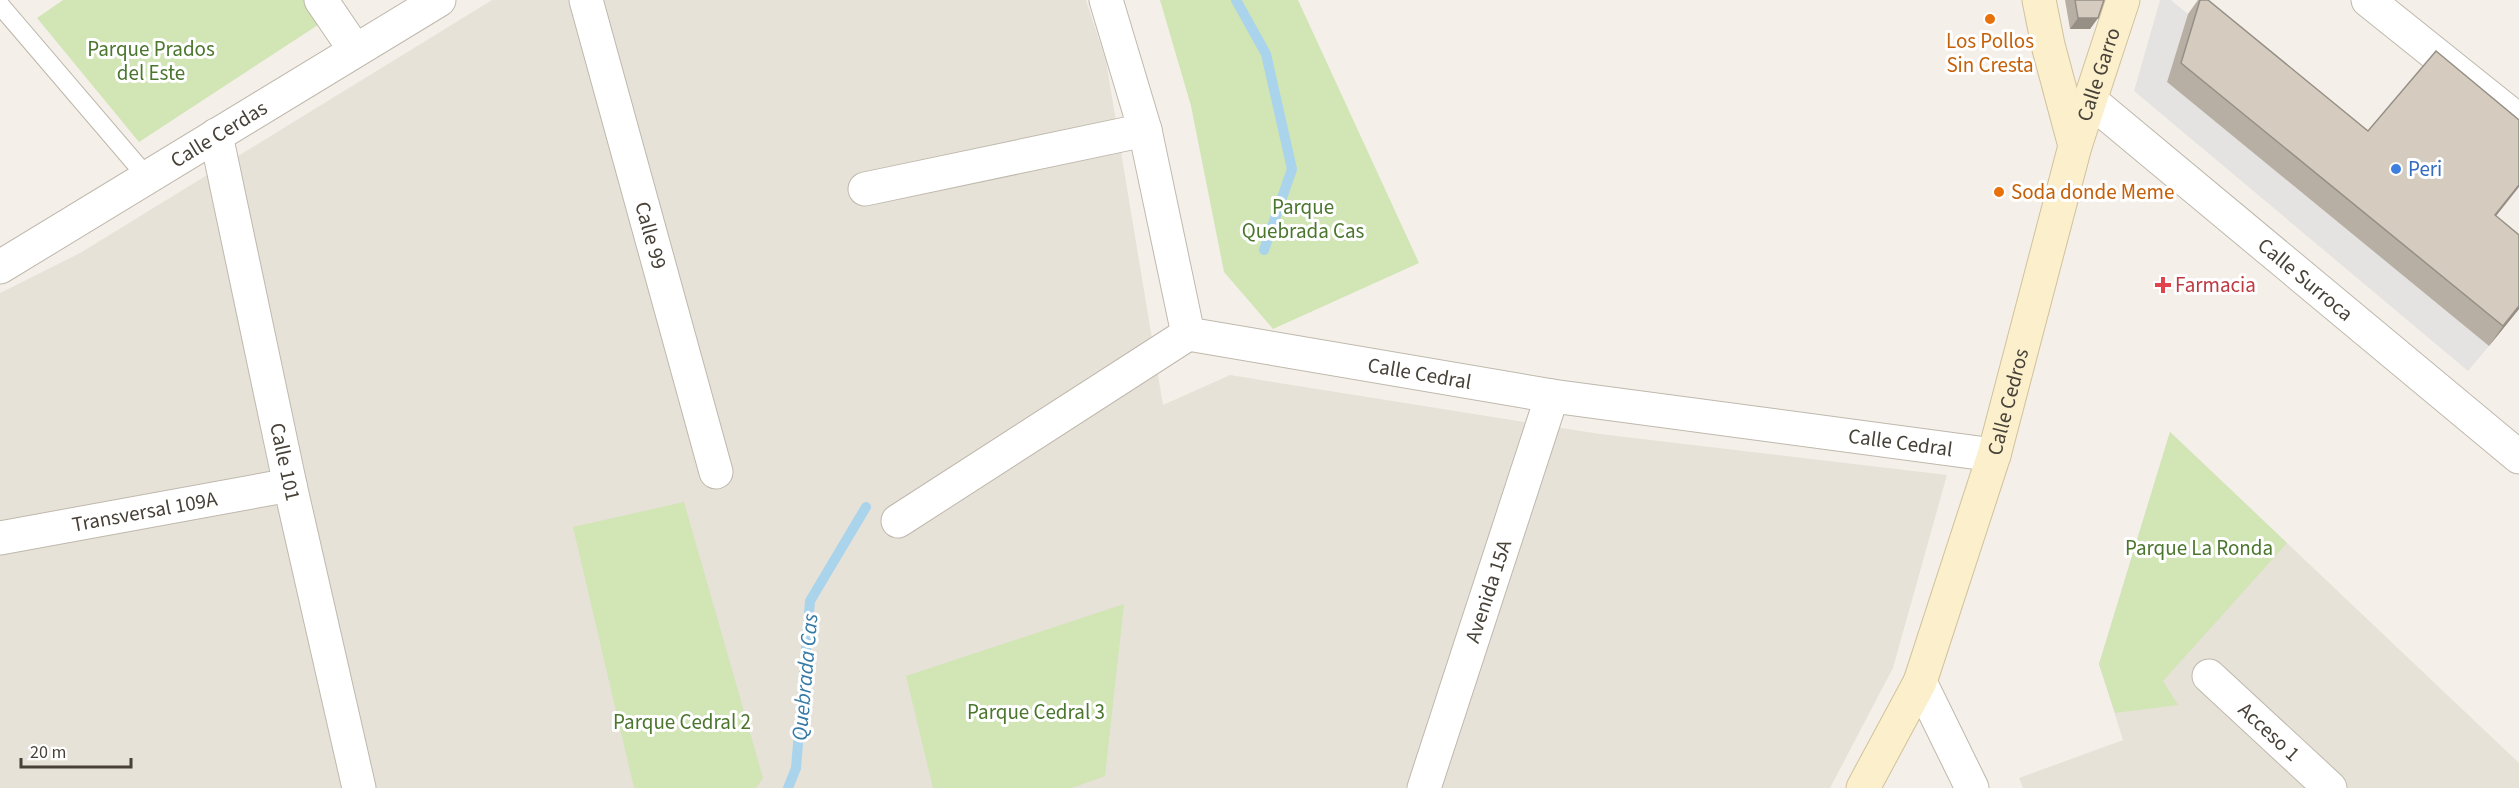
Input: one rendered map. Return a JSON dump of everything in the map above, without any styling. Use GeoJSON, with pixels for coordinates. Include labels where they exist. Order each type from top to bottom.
{"type":"FeatureCollection","features":[{"type":"Feature","properties":{"kind":"street"},"geometry":{"type":"LineString","coordinates":[[321,0],[355,50]]}},
{"type":"Feature","properties":{"kind":"street","name":"Calle Cerdas"},"geometry":{"type":"LineString","coordinates":[[0,267],[439,0]]}},
{"type":"Feature","properties":{"kind":"street","name":"Calle 99"},"geometry":{"type":"LineString","coordinates":[[586,0],[716,471]]}},
{"type":"Feature","properties":{"kind":"street"},"geometry":{"type":"LineString","coordinates":[[898,521],[1188,334],[1145,130],[1106,0]]}},
{"type":"Feature","properties":{"kind":"street","name":"Calle Cedros"},"geometry":{"type":"LineString","coordinates":[[1863,788],[1920,682],[1994,455],[2075,146],[2048,45],[2039,0]]}},
{"type":"Feature","properties":{"kind":"street","name":"Calle Garro"},"geometry":{"type":"LineString","coordinates":[[2075,146],[2123,0]]}},
{"type":"Feature","properties":{"kind":"street"},"geometry":{"type":"LineString","coordinates":[[2368,0],[2519,121]]}},
{"type":"Feature","properties":{"kind":"street","name":"Calle Surroca"},"geometry":{"type":"LineString","coordinates":[[2091,101],[2519,457]]}},
{"type":"Feature","properties":{"kind":"street"},"geometry":{"type":"LineString","coordinates":[[865,189],[1145,130]]}},
{"type":"Feature","properties":{"kind":"street","name":"Calle 101"},"geometry":{"type":"LineString","coordinates":[[216,135],[290,485],[358,788]]}},
{"type":"Feature","properties":{"kind":"street","name":"Calle Cedral"},"geometry":{"type":"LineString","coordinates":[[1188,334],[1552,396],[1994,455]]}},
{"type":"Feature","properties":{"kind":"street","name":"Avenida 15A"},"geometry":{"type":"LineString","coordinates":[[1424,788],[1552,396]]}},
{"type":"Feature","properties":{"kind":"street","name":"Transversal 109A"},"geometry":{"type":"LineString","coordinates":[[0,538],[290,485]]}},
{"type":"Feature","properties":{"kind":"street","name":"Acceso 1"},"geometry":{"type":"LineString","coordinates":[[2209,676],[2330,788]]}},
{"type":"Feature","properties":{"kind":"street"},"geometry":{"type":"LineString","coordinates":[[1920,682],[1972,788]]}},
{"type":"Feature","properties":{"kind":"lane"},"geometry":{"type":"LineString","coordinates":[[0,5],[147,177]]}},
{"type":"Feature","properties":{"kind":"shaded area"},"geometry":{"type":"Polygon","coordinates":[[[492,0],[1086,0],[1106,61],[1163,405],[1230,375],[1600,434],[1947,475],[1893,668],[1830,788],[0,788],[0,293],[80,253],[492,0]]]}},
{"type":"Feature","properties":{"kind":"shaded area"},"geometry":{"type":"Polygon","coordinates":[[[2160,0],[2171,0],[2188,14],[2167,82],[2489,346],[2468,371],[2134,91],[2160,0]]]}},
{"type":"Feature","properties":{"kind":"shaded area"},"geometry":{"type":"Polygon","coordinates":[[[2170,432],[2519,763],[2519,788],[2023,788],[2019,778],[2123,740],[2099,664],[2170,432]]]}},
{"type":"Feature","properties":{"kind":"green space","name":"Parque Prados del Este"},"geometry":{"type":"Polygon","coordinates":[[[63,0],[305,0],[321,23],[139,142],[37,18],[63,0]]]}},
{"type":"Feature","properties":{"kind":"green space","name":"Parque Quebrada Cas"},"geometry":{"type":"Polygon","coordinates":[[[1160,0],[1298,0],[1419,263],[1273,329],[1224,272],[1191,106],[1160,0]]]}},
{"type":"Feature","properties":{"kind":"green space","name":"Parque La Ronda"},"geometry":{"type":"Polygon","coordinates":[[[2170,432],[2287,543],[2163,681],[2178,705],[2115,713],[2099,664],[2170,432]]]}},
{"type":"Feature","properties":{"kind":"green space","name":"Parque Cedral 2"},"geometry":{"type":"Polygon","coordinates":[[[684,502],[763,778],[756,788],[634,788],[573,527],[684,502]]]}},
{"type":"Feature","properties":{"kind":"green space","name":"Parque Cedral 3"},"geometry":{"type":"Polygon","coordinates":[[[1124,604],[1105,776],[1072,788],[933,788],[906,676],[1124,604]]]}},
{"type":"Feature","properties":{"kind":"building"},"geometry":{"type":"Polygon","coordinates":[[[2075,0],[2104,0],[2098,18],[2078,18],[2075,0]]]}},
{"type":"Feature","properties":{"kind":"building","name":"Peri"},"geometry":{"type":"Polygon","coordinates":[[[2200,0],[2208,0],[2368,131],[2436,51],[2519,120],[2519,185],[2495,215],[2519,235],[2519,306],[2503,326],[2181,63],[2200,0]]]}},
{"type":"Feature","properties":{"kind":"waterway","name":"Quebrada Cas"},"geometry":{"type":"LineString","coordinates":[[1236,0],[1266,54],[1292,169],[1264,250]]}},
{"type":"Feature","properties":{"kind":"waterway","name":"Quebrada Cas"},"geometry":{"type":"LineString","coordinates":[[788,788],[796,768],[810,601],[866,507]]}},
{"type":"Feature","properties":{"kind":"place","name":"Los Pollos Sin Cresta"},"geometry":{"type":"Point","coordinates":[1990,19]}},
{"type":"Feature","properties":{"kind":"place","name":"Peri"},"geometry":{"type":"Point","coordinates":[2396,169]}},
{"type":"Feature","properties":{"kind":"place","name":"Soda donde Meme"},"geometry":{"type":"Point","coordinates":[1999,192]}},
{"type":"Feature","properties":{"kind":"place","name":"Farmacia"},"geometry":{"type":"Point","coordinates":[2163,285]}}]}
